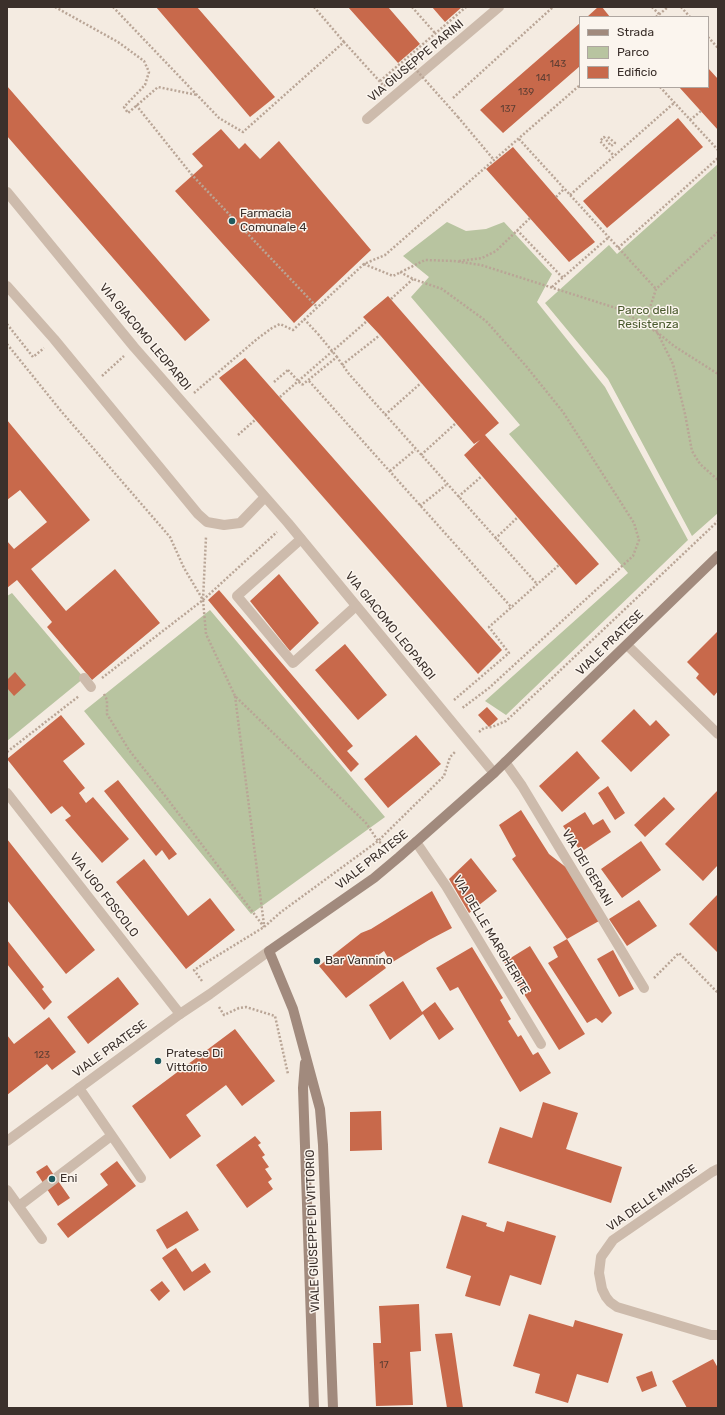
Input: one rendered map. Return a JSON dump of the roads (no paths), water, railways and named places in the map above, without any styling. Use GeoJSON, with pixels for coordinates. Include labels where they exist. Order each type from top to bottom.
{"type":"FeatureCollection","features":[{"type":"Feature","properties":{"kind":"main road","name":"VIALE PRATESE"},"geometry":{"type":"LineString","coordinates":[[270,951],[374,878],[399,857],[494,773],[627,646],[718,556]]}},
{"type":"Feature","properties":{"kind":"main road","name":"VIALE GIUSEPPE DI VITTORIO"},"geometry":{"type":"LineString","coordinates":[[270,951],[293,1009],[320,1108],[334,1408]]}},
{"type":"Feature","properties":{"kind":"main road","name":"VIALE GIUSEPPE DI VITTORIO"},"geometry":{"type":"LineString","coordinates":[[306,1055],[303,1088],[314,1408]]}},
{"type":"Feature","properties":{"kind":"street","name":"VIA GIUSEPPE PARINI"},"geometry":{"type":"LineString","coordinates":[[367,119],[499,7]]}},
{"type":"Feature","properties":{"kind":"street","name":"VIA GIACOMO LEOPARDI"},"geometry":{"type":"LineString","coordinates":[[7,192],[134,346],[288,522],[494,773]]}},
{"type":"Feature","properties":{"kind":"street"},"geometry":{"type":"LineString","coordinates":[[7,286],[93,385],[198,514],[208,522],[224,525],[240,523],[265,497]]}},
{"type":"Feature","properties":{"kind":"street"},"geometry":{"type":"LineString","coordinates":[[301,539],[237,596],[294,664],[356,606]]}},
{"type":"Feature","properties":{"kind":"street"},"geometry":{"type":"LineString","coordinates":[[627,646],[718,734]]}},
{"type":"Feature","properties":{"kind":"street"},"geometry":{"type":"LineString","coordinates":[[84,678],[94,684]]}},
{"type":"Feature","properties":{"kind":"street","name":"VIA DEI GERANI"},"geometry":{"type":"LineString","coordinates":[[505,762],[522,786],[644,988]]}},
{"type":"Feature","properties":{"kind":"street","name":"VIA UGO FOSCOLO"},"geometry":{"type":"LineString","coordinates":[[7,793],[180,1014]]}},
{"type":"Feature","properties":{"kind":"street","name":"VIA DELLE MARGHERITE"},"geometry":{"type":"LineString","coordinates":[[416,842],[446,886],[541,1044]]}},
{"type":"Feature","properties":{"kind":"street","name":"VIALE PRATESE"},"geometry":{"type":"LineString","coordinates":[[7,1141],[180,1014],[270,951]]}},
{"type":"Feature","properties":{"kind":"street"},"geometry":{"type":"LineString","coordinates":[[79,1088],[141,1178]]}},
{"type":"Feature","properties":{"kind":"street"},"geometry":{"type":"LineString","coordinates":[[19,1206],[112,1136]]}},
{"type":"Feature","properties":{"kind":"street","name":"VIA DELLE MIMOSE"},"geometry":{"type":"LineString","coordinates":[[718,1169],[613,1240],[602,1257],[599,1273],[604,1293],[610,1302],[617,1307],[711,1335],[718,1335]]}},
{"type":"Feature","properties":{"kind":"street"},"geometry":{"type":"LineString","coordinates":[[7,1190],[42,1240]]}},
{"type":"Feature","properties":{"kind":"place","name":"Farmacia Comunale 4"},"geometry":{"type":"Point","coordinates":[232,221]}},
{"type":"Feature","properties":{"kind":"place","name":"Bar Vannino"},"geometry":{"type":"Point","coordinates":[317,961]}},
{"type":"Feature","properties":{"kind":"place","name":"Pratese Di Vittorio"},"geometry":{"type":"Point","coordinates":[158,1061]}},
{"type":"Feature","properties":{"kind":"place","name":"Eni"},"geometry":{"type":"Point","coordinates":[52,1179]}},
{"type":"Feature","properties":{"kind":"park label","name":"Parco della Resistenza"},"geometry":{"type":"Point","coordinates":[648,318]}}]}
